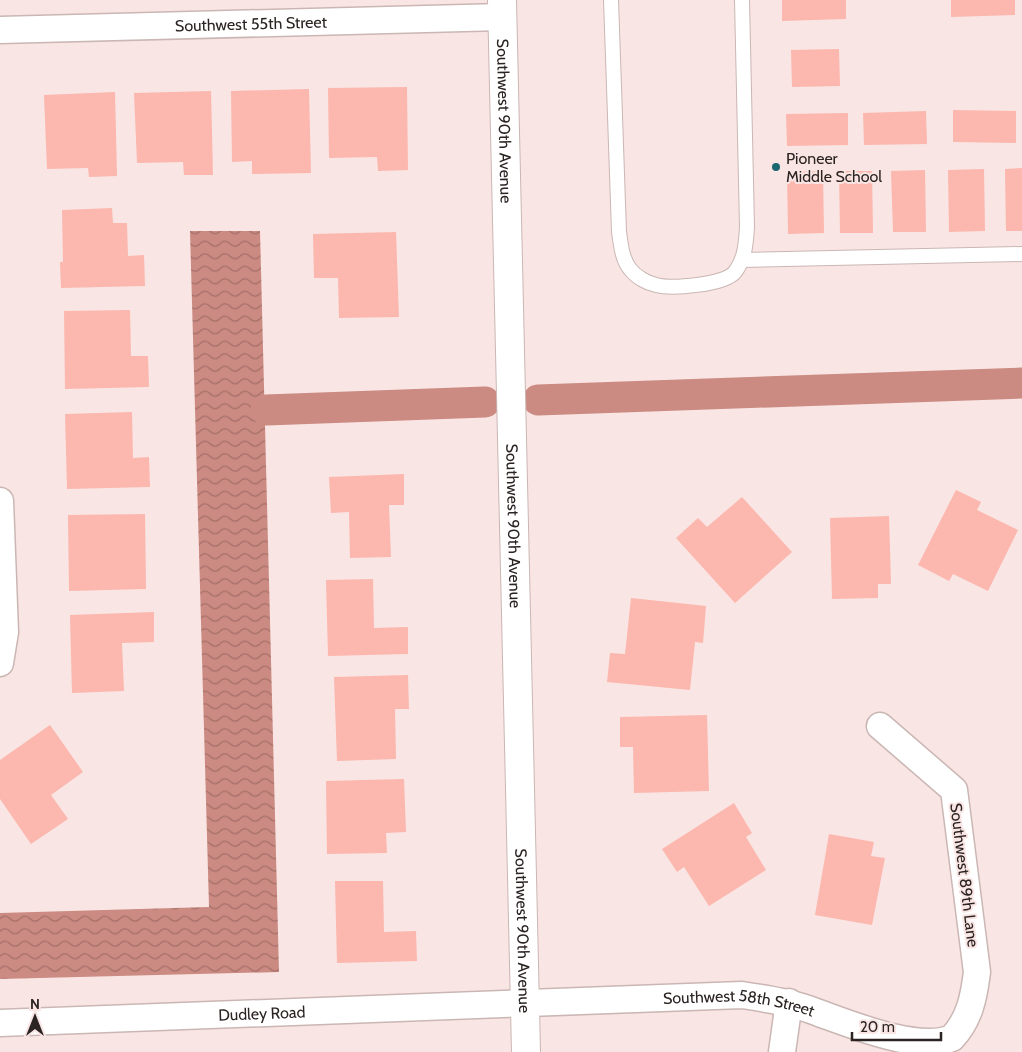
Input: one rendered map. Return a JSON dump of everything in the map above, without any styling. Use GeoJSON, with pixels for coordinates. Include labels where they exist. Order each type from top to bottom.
{"type":"FeatureCollection","features":[{"type":"Feature","properties":{"kind":"street","name":"Southwest 55th Street"},"geometry":{"type":"LineString","coordinates":[[0,30],[502,9]]}},
{"type":"Feature","properties":{"kind":"street","name":"Southwest 90th Avenue"},"geometry":{"type":"LineString","coordinates":[[502,9],[526,1052]]}},
{"type":"Feature","properties":{"kind":"street"},"geometry":{"type":"LineString","coordinates":[[0,501],[5,632],[0,663]]}},
{"type":"Feature","properties":{"kind":"street","name":"Southwest 89th Lane"},"geometry":{"type":"LineString","coordinates":[[880,726],[954,790],[977,972],[974,995],[966,1020],[943,1048]]}},
{"type":"Feature","properties":{"kind":"street","name":"Southwest 58th Street"},"geometry":{"type":"LineString","coordinates":[[524,1002],[742,995],[789,1002],[821,1013],[886,1043],[927,1051],[943,1048]]}},
{"type":"Feature","properties":{"kind":"street","name":"Dudley Road"},"geometry":{"type":"LineString","coordinates":[[0,1023],[524,1002]]}},
{"type":"Feature","properties":{"kind":"street"},"geometry":{"type":"LineString","coordinates":[[782,1052],[789,1002]]}},
{"type":"Feature","properties":{"kind":"lane"},"geometry":{"type":"LineString","coordinates":[[611,0],[619,232],[622,253],[630,270],[642,280],[658,285],[707,284],[723,280],[734,273],[742,260],[747,228],[742,0]]}},
{"type":"Feature","properties":{"kind":"lane"},"geometry":{"type":"LineString","coordinates":[[742,260],[1022,254]]}},
{"type":"Feature","properties":{"kind":"water"},"geometry":{"type":"Polygon","coordinates":[[[190,231],[260,231],[279,972],[0,979],[0,913],[209,907],[190,231]]]}},
{"type":"Feature","properties":{"kind":"building"},"geometry":{"type":"Polygon","coordinates":[[[782,0],[846,0],[846,19],[782,21],[782,0]]]}},
{"type":"Feature","properties":{"kind":"building"},"geometry":{"type":"Polygon","coordinates":[[[951,0],[1015,0],[1015,15],[951,17],[951,0]]]}},
{"type":"Feature","properties":{"kind":"building"},"geometry":{"type":"Polygon","coordinates":[[[839,49],[840,86],[792,87],[791,50],[839,49]]]}},
{"type":"Feature","properties":{"kind":"building"},"geometry":{"type":"Polygon","coordinates":[[[407,87],[408,170],[378,171],[377,157],[329,158],[328,88],[407,87]]]}},
{"type":"Feature","properties":{"kind":"building"},"geometry":{"type":"Polygon","coordinates":[[[309,89],[311,173],[252,174],[252,161],[232,162],[231,91],[309,89]]]}},
{"type":"Feature","properties":{"kind":"building"},"geometry":{"type":"Polygon","coordinates":[[[211,91],[213,175],[184,175],[183,162],[137,163],[134,93],[211,91]]]}},
{"type":"Feature","properties":{"kind":"building"},"geometry":{"type":"Polygon","coordinates":[[[115,92],[117,176],[89,177],[88,168],[47,169],[44,95],[115,92]]]}},
{"type":"Feature","properties":{"kind":"building"},"geometry":{"type":"Polygon","coordinates":[[[953,110],[1016,111],[1016,143],[953,142],[953,110]]]}},
{"type":"Feature","properties":{"kind":"building"},"geometry":{"type":"Polygon","coordinates":[[[926,111],[927,144],[864,145],[863,113],[926,111]]]}},
{"type":"Feature","properties":{"kind":"building"},"geometry":{"type":"Polygon","coordinates":[[[848,113],[848,145],[787,146],[786,114],[848,113]]]}},
{"type":"Feature","properties":{"kind":"building"},"geometry":{"type":"Polygon","coordinates":[[[1022,168],[1022,231],[1006,231],[1005,169],[1022,168]]]}},
{"type":"Feature","properties":{"kind":"building"},"geometry":{"type":"Polygon","coordinates":[[[984,169],[985,231],[949,232],[948,170],[984,169]]]}},
{"type":"Feature","properties":{"kind":"building"},"geometry":{"type":"Polygon","coordinates":[[[925,170],[926,232],[893,232],[891,171],[925,170]]]}},
{"type":"Feature","properties":{"kind":"building"},"geometry":{"type":"Polygon","coordinates":[[[823,171],[824,233],[788,234],[787,172],[823,171]]]}},
{"type":"Feature","properties":{"kind":"building"},"geometry":{"type":"Polygon","coordinates":[[[839,171],[872,171],[873,233],[840,233],[839,171]]]}},
{"type":"Feature","properties":{"kind":"building"},"geometry":{"type":"Polygon","coordinates":[[[112,208],[113,223],[127,223],[128,256],[144,255],[145,286],[61,288],[60,262],[63,262],[62,210],[112,208]]]}},
{"type":"Feature","properties":{"kind":"building"},"geometry":{"type":"Polygon","coordinates":[[[396,232],[399,317],[339,318],[338,278],[314,278],[313,234],[396,232]]]}},
{"type":"Feature","properties":{"kind":"building"},"geometry":{"type":"Polygon","coordinates":[[[130,310],[131,356],[148,356],[149,387],[65,389],[64,311],[130,310]]]}},
{"type":"Feature","properties":{"kind":"building"},"geometry":{"type":"Polygon","coordinates":[[[132,412],[133,458],[149,457],[150,487],[67,489],[65,414],[132,412]]]}},
{"type":"Feature","properties":{"kind":"building"},"geometry":{"type":"Polygon","coordinates":[[[404,474],[404,505],[389,505],[391,557],[350,558],[349,512],[331,513],[329,477],[404,474]]]}},
{"type":"Feature","properties":{"kind":"building"},"geometry":{"type":"Polygon","coordinates":[[[956,490],[981,502],[977,510],[1018,530],[988,591],[953,574],[949,581],[918,565],[956,490]]]}},
{"type":"Feature","properties":{"kind":"building"},"geometry":{"type":"Polygon","coordinates":[[[742,497],[792,552],[735,603],[676,538],[698,518],[707,527],[742,497]]]}},
{"type":"Feature","properties":{"kind":"building"},"geometry":{"type":"Polygon","coordinates":[[[145,514],[146,589],[69,591],[68,515],[145,514]]]}},
{"type":"Feature","properties":{"kind":"building"},"geometry":{"type":"Polygon","coordinates":[[[889,516],[891,584],[878,584],[878,598],[832,599],[830,518],[889,516]]]}},
{"type":"Feature","properties":{"kind":"building"},"geometry":{"type":"Polygon","coordinates":[[[373,579],[374,628],[408,627],[408,654],[328,656],[326,580],[373,579]]]}},
{"type":"Feature","properties":{"kind":"building"},"geometry":{"type":"Polygon","coordinates":[[[631,598],[706,606],[703,643],[695,642],[690,690],[607,682],[610,653],[625,654],[631,598]]]}},
{"type":"Feature","properties":{"kind":"building"},"geometry":{"type":"Polygon","coordinates":[[[154,612],[154,642],[122,643],[124,691],[72,693],[70,615],[154,612]]]}},
{"type":"Feature","properties":{"kind":"building"},"geometry":{"type":"Polygon","coordinates":[[[408,675],[409,709],[395,709],[396,759],[337,761],[334,677],[408,675]]]}},
{"type":"Feature","properties":{"kind":"building"},"geometry":{"type":"Polygon","coordinates":[[[707,715],[709,791],[634,793],[633,747],[620,747],[620,717],[707,715]]]}},
{"type":"Feature","properties":{"kind":"building"},"geometry":{"type":"Polygon","coordinates":[[[50,725],[83,772],[51,795],[68,819],[31,844],[0,799],[0,760],[50,725]]]}},
{"type":"Feature","properties":{"kind":"building"},"geometry":{"type":"Polygon","coordinates":[[[404,779],[406,832],[386,833],[387,853],[327,854],[326,781],[404,779]]]}},
{"type":"Feature","properties":{"kind":"building"},"geometry":{"type":"Polygon","coordinates":[[[734,803],[752,833],[746,837],[766,870],[709,906],[684,867],[677,872],[662,849],[734,803]]]}},
{"type":"Feature","properties":{"kind":"building"},"geometry":{"type":"Polygon","coordinates":[[[829,834],[874,842],[871,856],[885,858],[872,925],[815,915],[829,834]]]}},
{"type":"Feature","properties":{"kind":"building"},"geometry":{"type":"Polygon","coordinates":[[[335,881],[383,881],[384,932],[416,931],[417,961],[337,963],[335,881]]]}},
{"type":"Feature","properties":{"kind":"waterway"},"geometry":{"type":"LineString","coordinates":[[538,400],[1022,383]]}},
{"type":"Feature","properties":{"kind":"waterway"},"geometry":{"type":"LineString","coordinates":[[266,410],[485,402]]}},
{"type":"Feature","properties":{"kind":"place","name":"Pioneer Middle School"},"geometry":{"type":"Point","coordinates":[776,167]}}]}
